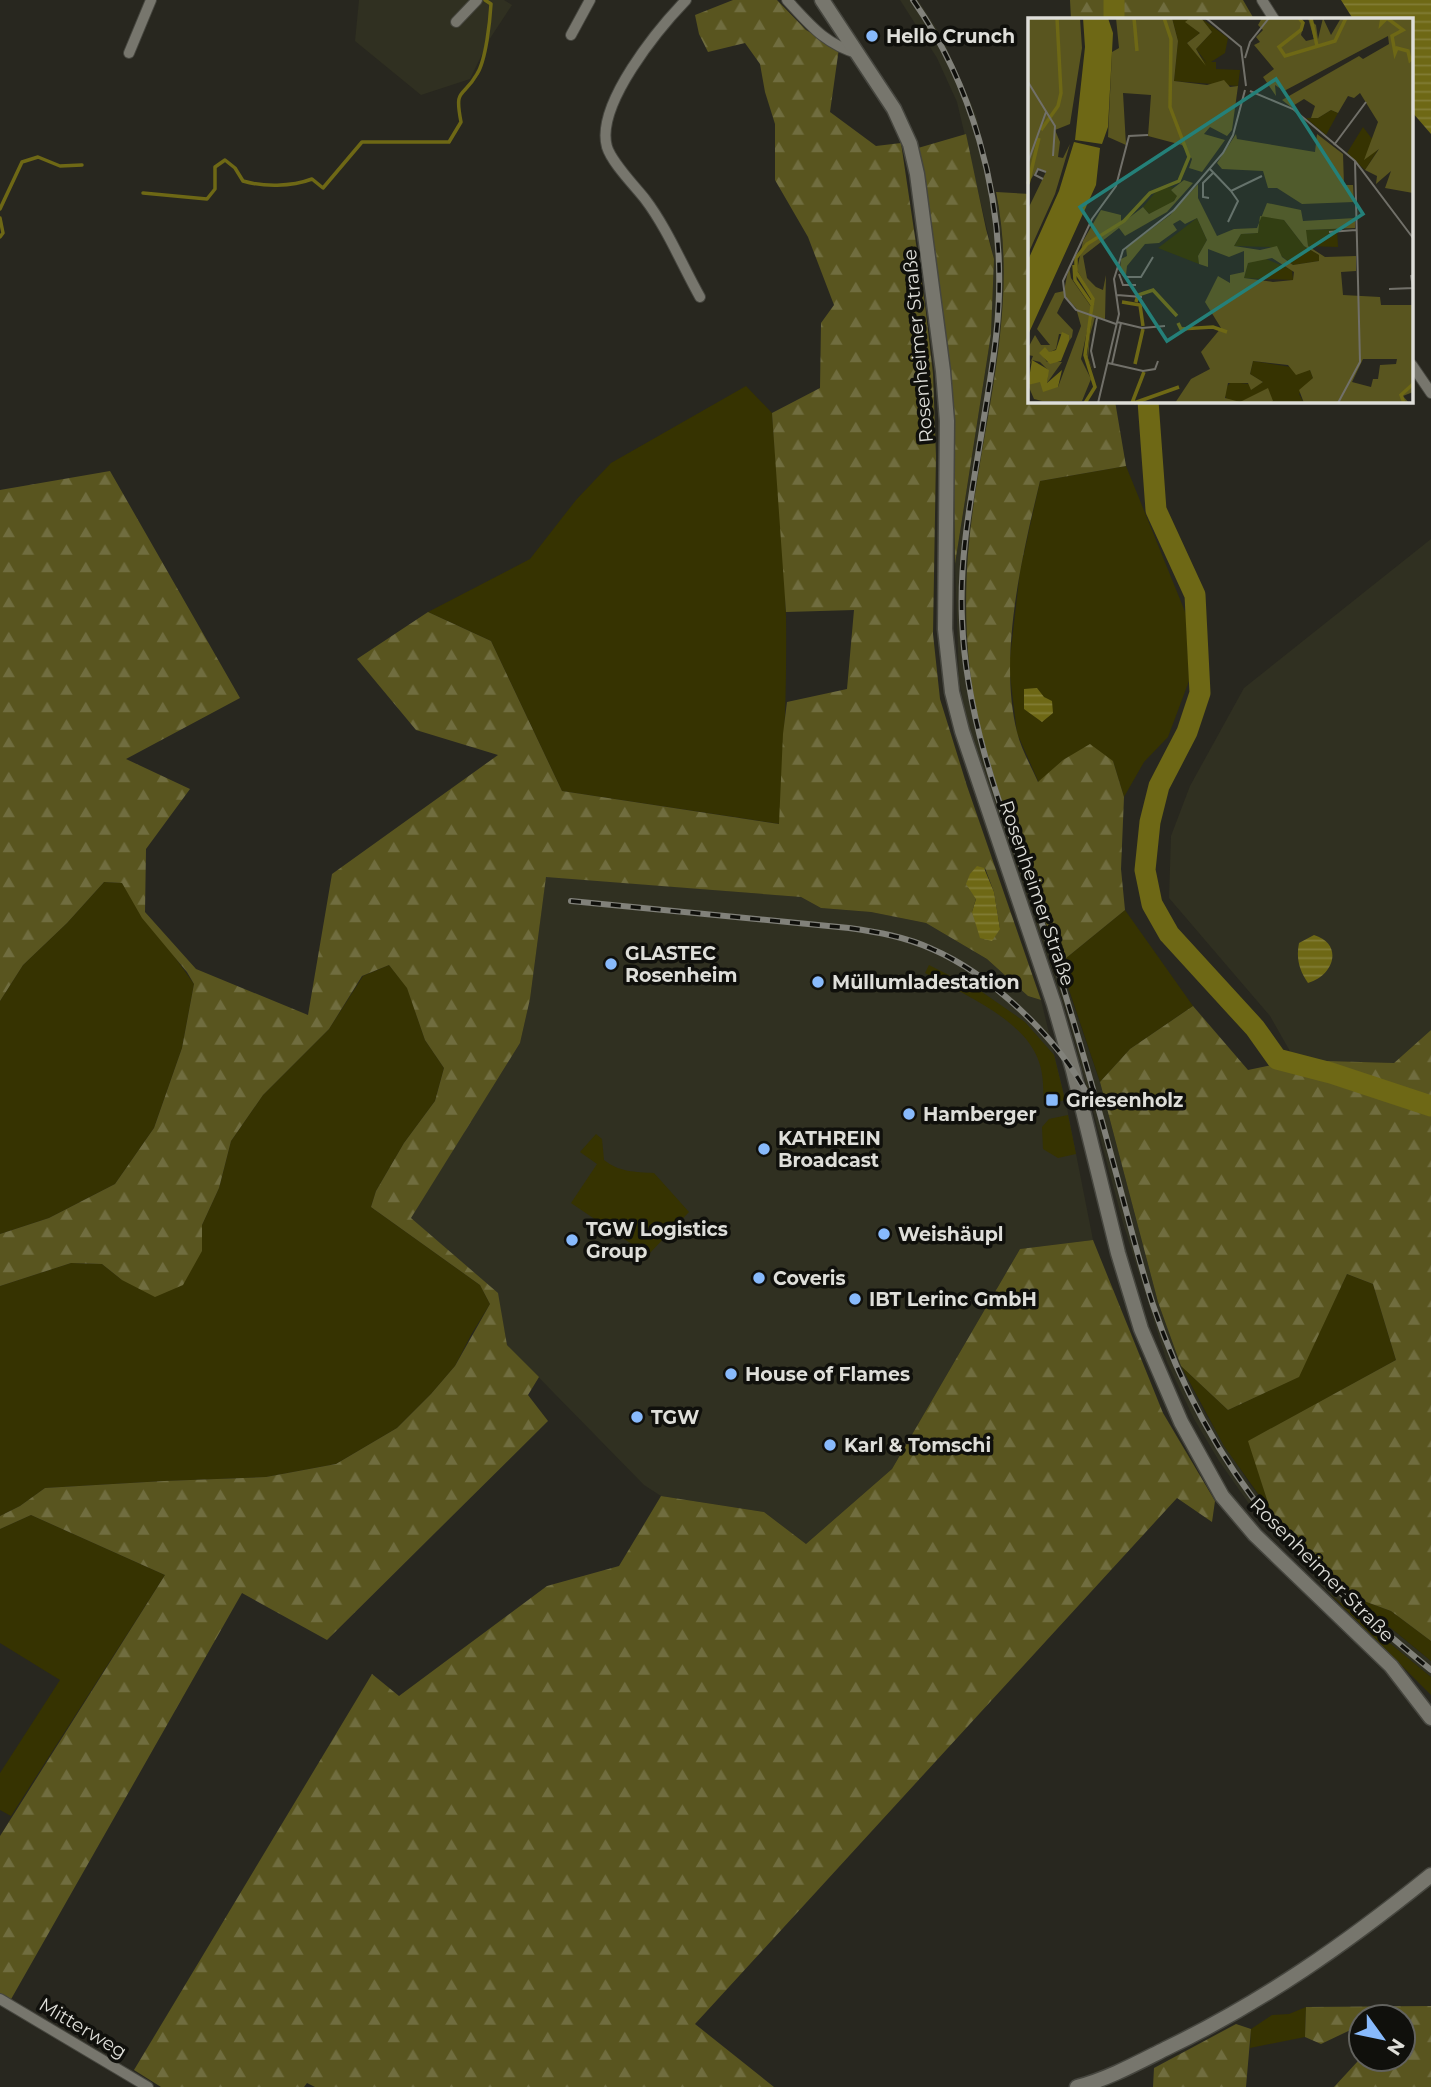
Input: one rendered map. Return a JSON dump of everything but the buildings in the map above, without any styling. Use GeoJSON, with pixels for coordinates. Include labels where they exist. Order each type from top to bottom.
{"type":"FeatureCollection","features":[{"type":"Feature","properties":{"kind":"main road","name":"Rosenheimer Straße"},"geometry":{"type":"LineString","coordinates":[[822,0],[894,109],[910,144],[926,228],[947,421],[945,629],[952,692],[962,731],[1054,1004],[1118,1253],[1141,1328],[1181,1422],[1222,1496],[1255,1535],[1391,1665],[1431,1718]]}},
{"type":"Feature","properties":{"kind":"main road"},"geometry":{"type":"LineString","coordinates":[[1077,2087],[1127,2068],[1223,2021],[1270,1994],[1328,1954],[1431,1874]]}},
{"type":"Feature","properties":{"kind":"street"},"geometry":{"type":"LineString","coordinates":[[129,53],[151,0]]}},
{"type":"Feature","properties":{"kind":"street"},"geometry":{"type":"LineString","coordinates":[[456,22],[477,0]]}},
{"type":"Feature","properties":{"kind":"street"},"geometry":{"type":"LineString","coordinates":[[571,35],[590,0]]}},
{"type":"Feature","properties":{"kind":"street"},"geometry":{"type":"LineString","coordinates":[[686,0],[658,29],[618,91],[606,135],[607,148],[645,199],[699,297]]}},
{"type":"Feature","properties":{"kind":"street"},"geometry":{"type":"LineString","coordinates":[[787,0],[821,36],[839,48],[860,55]]}},
{"type":"Feature","properties":{"kind":"street"},"geometry":{"type":"LineString","coordinates":[[1262,0],[1272,18]]}},
{"type":"Feature","properties":{"kind":"street"},"geometry":{"type":"LineString","coordinates":[[1414,368],[1431,393]]}},
{"type":"Feature","properties":{"kind":"street","name":"Mitterweg"},"geometry":{"type":"LineString","coordinates":[[0,2000],[148,2087]]}},
{"type":"Feature","properties":{"kind":"shaded area"},"geometry":{"type":"Polygon","coordinates":[[[359,0],[504,0],[512,5],[489,40],[470,79],[421,95],[355,41],[359,0]]]}},
{"type":"Feature","properties":{"kind":"shaded area"},"geometry":{"type":"Polygon","coordinates":[[[900,0],[918,0],[942,37],[976,115],[1000,214],[1004,259],[1002,335],[968,553],[967,621],[977,715],[993,770],[1100,1082],[1158,1302],[1181,1366],[1205,1413],[1249,1483],[1271,1512],[1353,1597],[1431,1661],[1431,1677],[1329,1593],[1252,1508],[1194,1419],[1167,1362],[1123,1223],[1068,1017],[966,718],[959,679],[955,564],[991,334],[994,259],[957,102],[937,58],[900,0]]]}},
{"type":"Feature","properties":{"kind":"shaded area"},"geometry":{"type":"Polygon","coordinates":[[[1341,0],[1431,0],[1431,134],[1414,114],[1414,18],[1352,18],[1341,0]]]}},
{"type":"Feature","properties":{"kind":"shaded area"},"geometry":{"type":"Polygon","coordinates":[[[746,386],[772,413],[780,514],[786,642],[780,824],[562,791],[491,641],[428,612],[530,559],[576,500],[611,463],[746,386]]]}},
{"type":"Feature","properties":{"kind":"shaded area"},"geometry":{"type":"Polygon","coordinates":[[[1126,466],[1186,614],[1189,681],[1168,737],[1144,762],[1124,797],[1113,761],[1063,760],[1039,783],[1017,733],[1009,667],[1020,571],[1040,481],[1126,466]]]}},
{"type":"Feature","properties":{"kind":"shaded area"},"geometry":{"type":"Polygon","coordinates":[[[1431,539],[1431,1030],[1394,1063],[1295,1060],[1270,1016],[1169,898],[1171,836],[1190,786],[1244,688],[1431,539]]]}},
{"type":"Feature","properties":{"kind":"shaded area"},"geometry":{"type":"Polygon","coordinates":[[[1037,688],[1044,697],[1052,701],[1053,713],[1042,722],[1024,709],[1024,689],[1037,688]]]}},
{"type":"Feature","properties":{"kind":"shaded area"},"geometry":{"type":"Polygon","coordinates":[[[977,866],[984,868],[994,892],[1000,929],[992,941],[980,938],[972,912],[976,899],[966,884],[977,866]]]}},
{"type":"Feature","properties":{"kind":"shaded area"},"geometry":{"type":"Polygon","coordinates":[[[546,876],[801,897],[821,908],[871,912],[926,923],[987,959],[1028,996],[1041,1000],[1066,1103],[1093,1240],[1020,1249],[892,1469],[806,1544],[764,1512],[661,1496],[644,1485],[507,1345],[497,1293],[410,1218],[520,1043],[530,999],[546,876]]]}},
{"type":"Feature","properties":{"kind":"shaded area"},"geometry":{"type":"Polygon","coordinates":[[[104,882],[122,883],[194,984],[182,1048],[154,1128],[115,1184],[49,1218],[0,1234],[0,1001],[23,965],[67,923],[104,882]]]}},
{"type":"Feature","properties":{"kind":"shaded area"},"geometry":{"type":"Polygon","coordinates":[[[1125,910],[1193,1006],[1130,1049],[1100,1082],[1060,963],[1125,910]]]}},
{"type":"Feature","properties":{"kind":"shaded area"},"geometry":{"type":"Polygon","coordinates":[[[1314,935],[1329,945],[1332,960],[1324,974],[1308,983],[1299,964],[1298,948],[1299,943],[1314,935]]]}},
{"type":"Feature","properties":{"kind":"shaded area"},"geometry":{"type":"Polygon","coordinates":[[[389,965],[407,987],[425,1040],[444,1068],[435,1101],[404,1143],[376,1191],[371,1207],[480,1285],[490,1304],[455,1366],[397,1428],[336,1464],[266,1477],[45,1488],[0,1516],[0,1286],[71,1263],[102,1264],[122,1280],[202,1251],[202,1225],[219,1188],[231,1141],[263,1095],[329,1029],[363,976],[389,965]]]}},
{"type":"Feature","properties":{"kind":"shaded area"},"geometry":{"type":"Polygon","coordinates":[[[929,965],[982,992],[1025,1022],[1054,1055],[1065,1100],[1044,1106],[1043,1078],[1032,1047],[1007,1020],[925,973],[929,965]]]}},
{"type":"Feature","properties":{"kind":"shaded area"},"geometry":{"type":"Polygon","coordinates":[[[1068,1115],[1076,1154],[1058,1158],[1043,1149],[1042,1127],[1049,1119],[1068,1115]]]}},
{"type":"Feature","properties":{"kind":"shaded area"},"geometry":{"type":"Polygon","coordinates":[[[596,1134],[602,1139],[604,1160],[621,1169],[654,1173],[689,1212],[648,1255],[571,1203],[597,1164],[580,1152],[596,1134]]]}},
{"type":"Feature","properties":{"kind":"shaded area"},"geometry":{"type":"Polygon","coordinates":[[[1347,1274],[1373,1284],[1396,1360],[1249,1441],[1271,1512],[1224,1446],[1181,1366],[1228,1410],[1298,1377],[1347,1274]]]}},
{"type":"Feature","properties":{"kind":"shaded area"},"geometry":{"type":"Polygon","coordinates":[[[31,1515],[165,1575],[11,1816],[0,1810],[0,1773],[60,1680],[0,1643],[0,1529],[31,1515]]]}},
{"type":"Feature","properties":{"kind":"shaded area"},"geometry":{"type":"Polygon","coordinates":[[[1329,1593],[1431,1677],[1431,1695],[1329,1593]]]}},
{"type":"Feature","properties":{"kind":"shaded area"},"geometry":{"type":"Polygon","coordinates":[[[1353,1597],[1391,1611],[1431,1641],[1431,1661],[1353,1597]]]}},
{"type":"Feature","properties":{"kind":"shaded area"},"geometry":{"type":"Polygon","coordinates":[[[1306,2007],[1305,2037],[1250,2048],[1251,2029],[1272,2015],[1289,2014],[1306,2007]]]}},
{"type":"Feature","properties":{"kind":"green space"},"geometry":{"type":"Polygon","coordinates":[[[733,0],[777,0],[806,30],[839,48],[830,112],[876,146],[901,143],[933,374],[936,456],[933,634],[940,699],[1041,1000],[1028,996],[987,959],[926,923],[871,912],[821,908],[801,897],[546,877],[530,999],[520,1043],[411,1218],[498,1293],[507,1345],[539,1377],[528,1395],[548,1421],[327,1640],[242,1593],[10,2001],[0,1994],[0,1836],[165,1575],[31,1515],[0,1529],[0,1516],[45,1488],[266,1477],[336,1464],[397,1428],[431,1394],[455,1366],[490,1304],[480,1285],[371,1207],[376,1191],[404,1143],[435,1101],[444,1068],[425,1040],[407,988],[389,965],[362,976],[329,1029],[263,1095],[231,1141],[219,1188],[202,1225],[202,1251],[183,1285],[155,1297],[122,1280],[102,1264],[71,1263],[0,1286],[0,1234],[49,1218],[115,1184],[154,1128],[182,1048],[194,984],[142,918],[122,883],[104,882],[67,923],[23,965],[0,1001],[0,490],[110,471],[240,698],[126,759],[190,789],[146,849],[145,912],[196,969],[308,1015],[332,874],[498,755],[416,730],[357,659],[428,612],[491,641],[562,791],[779,824],[787,702],[847,689],[854,610],[786,612],[772,413],[820,388],[821,323],[834,305],[808,237],[775,180],[775,124],[760,64],[745,43],[708,52],[699,34],[695,15],[733,0]],[[985,868],[972,912],[1000,929],[994,892],[985,868]]]}},
{"type":"Feature","properties":{"kind":"green space"},"geometry":{"type":"Polygon","coordinates":[[[1070,0],[1243,0],[1253,18],[1071,18],[1070,0]]]}},
{"type":"Feature","properties":{"kind":"green space"},"geometry":{"type":"Polygon","coordinates":[[[966,134],[994,259],[991,334],[955,564],[953,396],[918,148],[966,134]]]}},
{"type":"Feature","properties":{"kind":"green space"},"geometry":{"type":"Polygon","coordinates":[[[996,192],[1028,194],[1028,402],[1115,402],[1126,466],[1040,481],[1015,606],[1010,671],[1012,702],[1019,738],[1038,782],[1063,760],[1090,744],[1113,761],[1124,797],[1121,869],[1125,910],[1060,963],[995,779],[978,717],[969,657],[966,615],[968,554],[1001,328],[1004,283],[996,192]]]}},
{"type":"Feature","properties":{"kind":"green space"},"geometry":{"type":"Polygon","coordinates":[[[1193,1006],[1248,1070],[1295,1060],[1394,1063],[1431,1030],[1431,1641],[1391,1611],[1353,1597],[1271,1512],[1248,1441],[1396,1360],[1373,1284],[1347,1274],[1299,1377],[1228,1410],[1181,1366],[1158,1302],[1100,1082],[1130,1049],[1193,1006]]]}},
{"type":"Feature","properties":{"kind":"green space"},"geometry":{"type":"Polygon","coordinates":[[[1093,1240],[1163,1413],[1215,1501],[1212,1522],[1177,1498],[695,2024],[774,2087],[315,2087],[307,2083],[304,2087],[161,2087],[134,2070],[372,1674],[399,1696],[547,1586],[619,1566],[661,1496],[764,1512],[806,1544],[892,1469],[1020,1249],[1093,1240]]]}},
{"type":"Feature","properties":{"kind":"green space"},"geometry":{"type":"Polygon","coordinates":[[[1417,2006],[1431,2006],[1431,2087],[1334,2087],[1347,2073],[1417,2073],[1417,2006]]]}},
{"type":"Feature","properties":{"kind":"green space"},"geometry":{"type":"Polygon","coordinates":[[[1306,2007],[1347,2007],[1347,2032],[1321,2044],[1305,2037],[1306,2007]]]}},
{"type":"Feature","properties":{"kind":"green space"},"geometry":{"type":"Polygon","coordinates":[[[1236,2024],[1251,2029],[1246,2087],[1153,2087],[1154,2068],[1236,2024]]]}},
{"type":"Feature","properties":{"kind":"waterway"},"geometry":{"type":"LineString","coordinates":[[143,193],[207,199],[215,189],[215,167],[225,160],[235,168],[243,181],[277,185],[312,179],[323,188],[362,142],[449,142],[461,122],[459,98],[472,82],[483,60],[491,4],[485,0]]}},
{"type":"Feature","properties":{"kind":"waterway"},"geometry":{"type":"LineString","coordinates":[[1114,0],[1114,18]]}},
{"type":"Feature","properties":{"kind":"waterway"},"geometry":{"type":"LineString","coordinates":[[0,209],[22,162],[38,157],[60,166],[82,165]]}},
{"type":"Feature","properties":{"kind":"waterway"},"geometry":{"type":"LineString","coordinates":[[0,218],[3,233],[0,237]]}},
{"type":"Feature","properties":{"kind":"waterway"},"geometry":{"type":"LineString","coordinates":[[1148,402],[1156,510],[1195,595],[1200,693],[1187,732],[1159,786],[1150,822],[1145,870],[1152,904],[1169,934],[1255,1028],[1277,1059],[1331,1073],[1431,1106]]}},
{"type":"Feature","properties":{"kind":"railway"},"geometry":{"type":"LineString","coordinates":[[913,0],[952,67],[967,103],[989,178],[999,256],[995,345],[970,501],[962,572],[962,620],[974,711],[998,799],[1058,971],[1148,1289],[1163,1334],[1188,1391],[1218,1445],[1252,1497],[1289,1542],[1328,1581],[1431,1670]]}},
{"type":"Feature","properties":{"kind":"railway"},"geometry":{"type":"LineString","coordinates":[[571,901],[849,928],[922,945],[954,960],[999,991],[1041,1030],[1059,1051],[1087,1094]]}},
{"type":"Feature","properties":{"kind":"place","name":"Hello Crunch"},"geometry":{"type":"Point","coordinates":[872,36]}},
{"type":"Feature","properties":{"kind":"place","name":"GLASTEC Rosenheim"},"geometry":{"type":"Point","coordinates":[611,964]}},
{"type":"Feature","properties":{"kind":"place","name":"Müllumladestation"},"geometry":{"type":"Point","coordinates":[818,982]}},
{"type":"Feature","properties":{"kind":"place","name":"Griesenholz"},"geometry":{"type":"Point","coordinates":[1052,1100]}},
{"type":"Feature","properties":{"kind":"place","name":"Hamberger"},"geometry":{"type":"Point","coordinates":[909,1114]}},
{"type":"Feature","properties":{"kind":"place","name":"KATHREIN Broadcast"},"geometry":{"type":"Point","coordinates":[764,1149]}},
{"type":"Feature","properties":{"kind":"place","name":"Weishäupl"},"geometry":{"type":"Point","coordinates":[884,1234]}},
{"type":"Feature","properties":{"kind":"place","name":"TGW Logistics Group"},"geometry":{"type":"Point","coordinates":[572,1240]}},
{"type":"Feature","properties":{"kind":"place","name":"Coveris"},"geometry":{"type":"Point","coordinates":[759,1278]}},
{"type":"Feature","properties":{"kind":"place","name":"IBT Lerinc GmbH"},"geometry":{"type":"Point","coordinates":[855,1299]}},
{"type":"Feature","properties":{"kind":"place","name":"House of Flames"},"geometry":{"type":"Point","coordinates":[731,1374]}},
{"type":"Feature","properties":{"kind":"place","name":"TGW"},"geometry":{"type":"Point","coordinates":[637,1417]}},
{"type":"Feature","properties":{"kind":"place","name":"Karl & Tomschi"},"geometry":{"type":"Point","coordinates":[830,1445]}}]}
